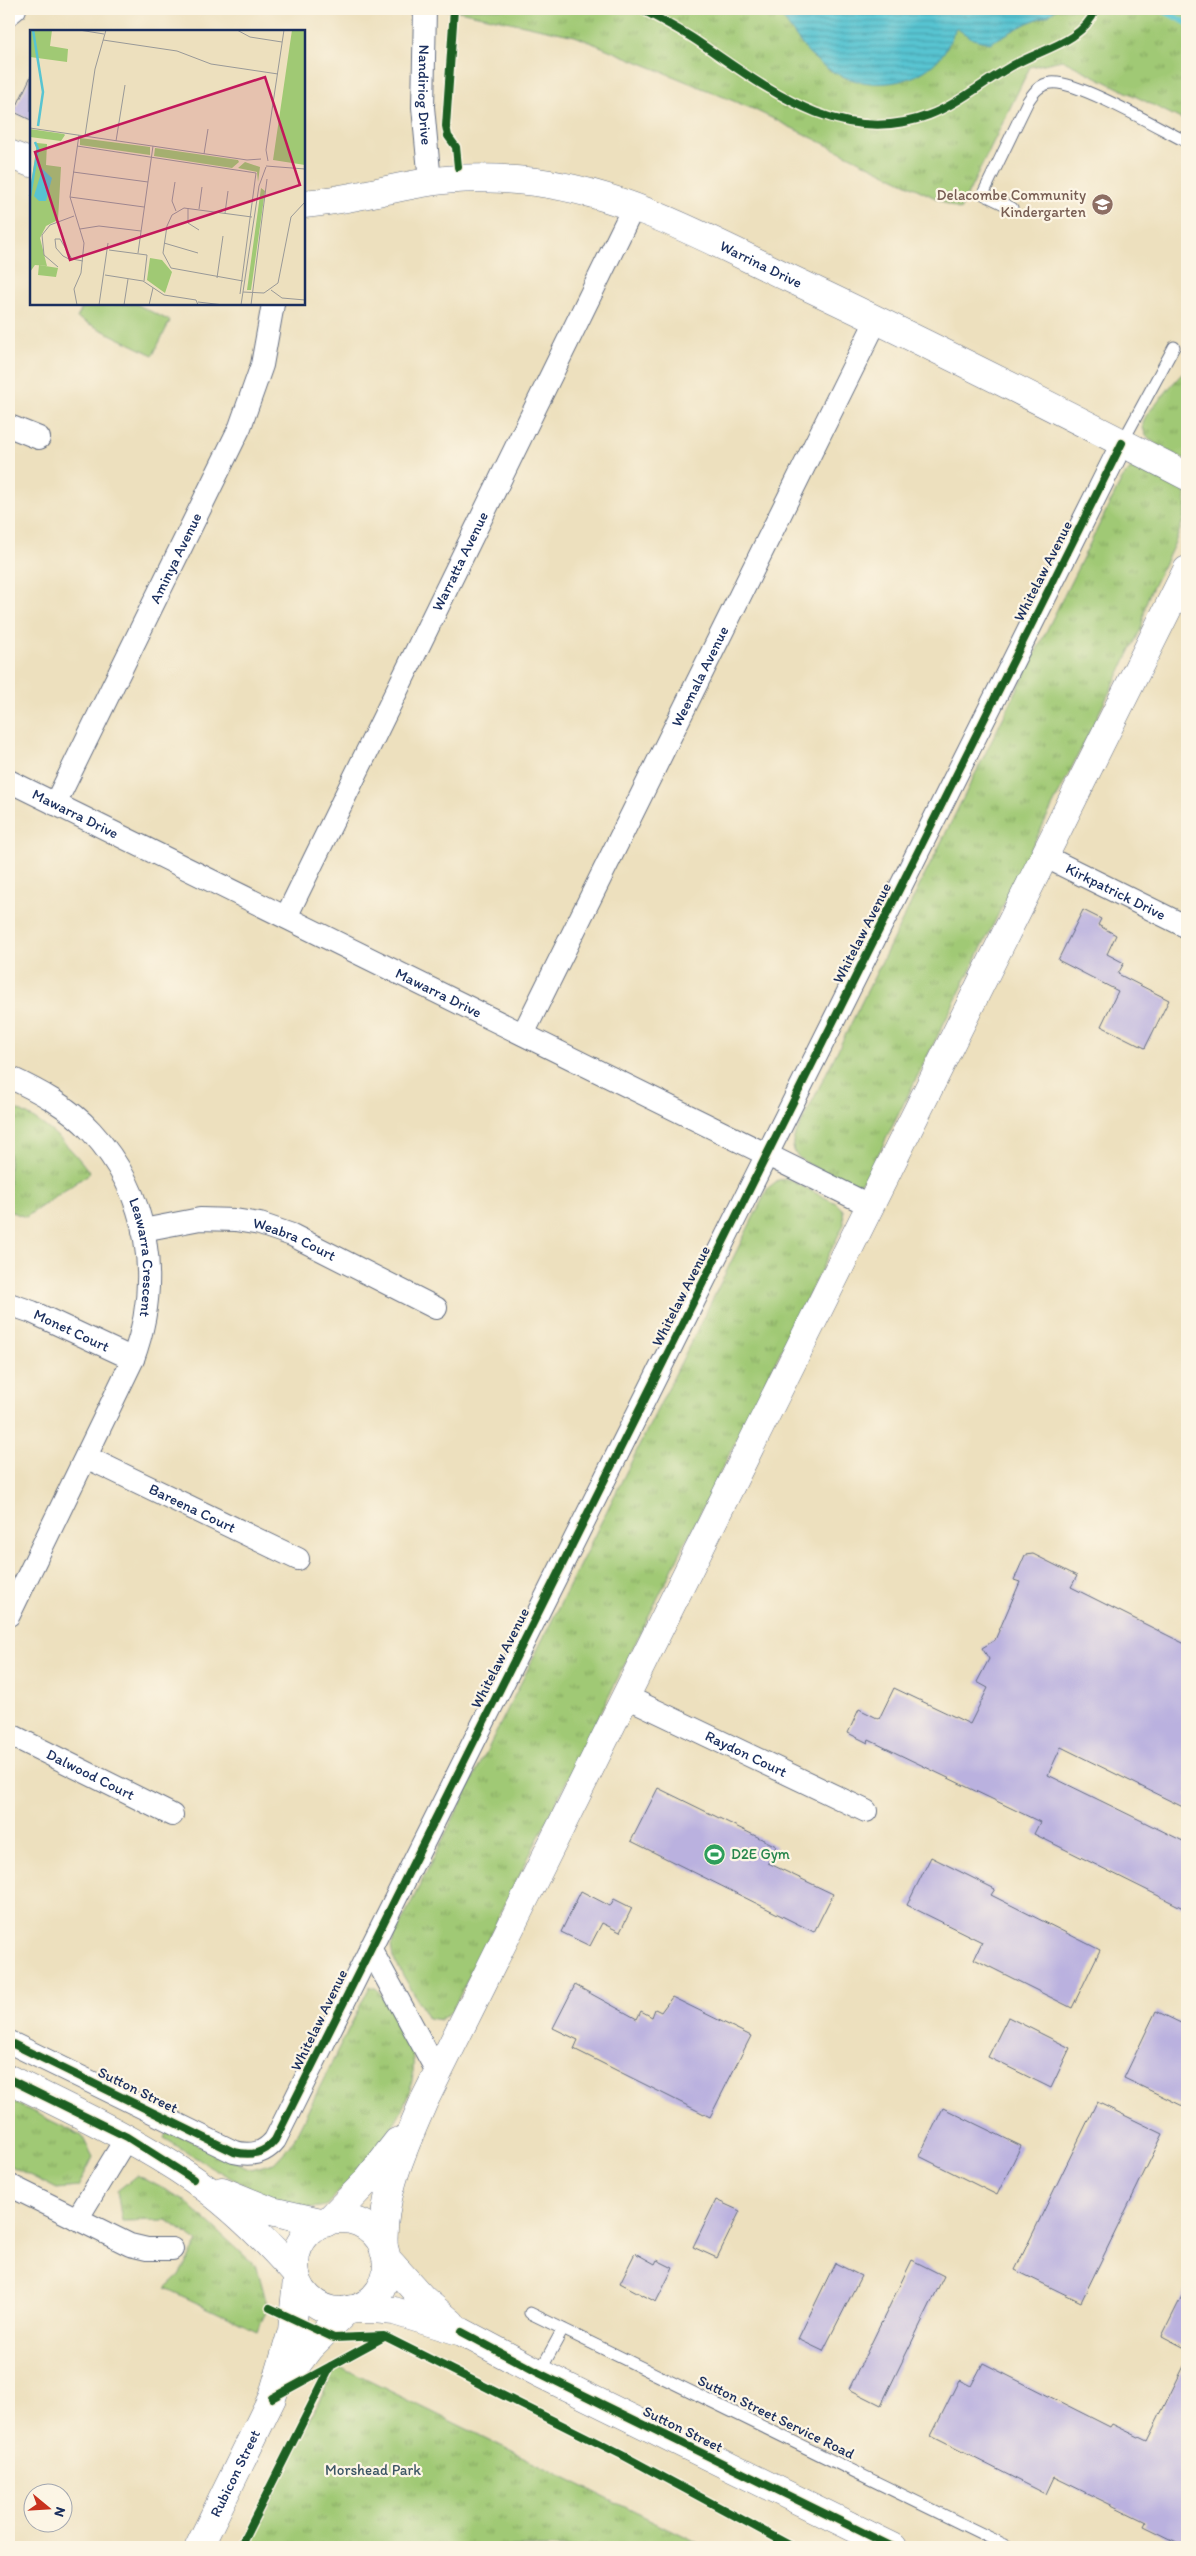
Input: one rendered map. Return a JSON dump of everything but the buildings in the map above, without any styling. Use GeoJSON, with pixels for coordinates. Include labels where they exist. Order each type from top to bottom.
{"type":"FeatureCollection","features":[{"type":"Feature","properties":{"kind":"street"},"geometry":{"type":"LineString","coordinates":[[9,14],[15,9]]}},
{"type":"Feature","properties":{"kind":"street","name":"Nandiriog Drive"},"geometry":{"type":"LineString","coordinates":[[425,9],[423,108],[430,182]]}},
{"type":"Feature","properties":{"kind":"street"},"geometry":{"type":"LineString","coordinates":[[9,154],[30,163]]}},
{"type":"Feature","properties":{"kind":"street","name":"Warrina Drive"},"geometry":{"type":"LineString","coordinates":[[305,204],[350,198],[430,182],[487,179],[536,182],[582,191],[634,206],[877,319],[1187,476]]}},
{"type":"Feature","properties":{"kind":"street","name":"Warratta Avenue"},"geometry":{"type":"LineString","coordinates":[[286,917],[634,206]]}},
{"type":"Feature","properties":{"kind":"street","name":"Aminya Avenue"},"geometry":{"type":"LineString","coordinates":[[55,804],[237,434],[262,365],[274,305]]}},
{"type":"Feature","properties":{"kind":"street","name":"Weemala Avenue"},"geometry":{"type":"LineString","coordinates":[[523,1034],[877,319]]}},
{"type":"Feature","properties":{"kind":"street"},"geometry":{"type":"LineString","coordinates":[[9,426],[39,438]]}},
{"type":"Feature","properties":{"kind":"street","name":"Whitelaw Avenue"},"geometry":{"type":"LineString","coordinates":[[257,2154],[268,2148],[278,2135],[1122,443]]}},
{"type":"Feature","properties":{"kind":"street"},"geometry":{"type":"LineString","coordinates":[[9,2079],[127,2137],[193,2179],[250,2225],[297,2277],[305,2294],[315,2303],[330,2310],[350,2310],[366,2303],[381,2287],[386,2272],[384,2225],[389,2193],[402,2152],[424,2101],[1187,570]]}},
{"type":"Feature","properties":{"kind":"street","name":"Mawarra Drive"},"geometry":{"type":"LineString","coordinates":[[9,781],[869,1205]]}},
{"type":"Feature","properties":{"kind":"street","name":"Kirkpatrick Drive"},"geometry":{"type":"LineString","coordinates":[[1044,856],[1187,927]]}},
{"type":"Feature","properties":{"kind":"street","name":"Leawarra Crescent"},"geometry":{"type":"LineString","coordinates":[[9,1077],[54,1101],[91,1130],[122,1174],[136,1206],[143,1230],[148,1256],[149,1291],[146,1316],[133,1360],[9,1615]]}},
{"type":"Feature","properties":{"kind":"street","name":"Weabra Court"},"geometry":{"type":"LineString","coordinates":[[143,1230],[200,1219],[235,1220],[260,1224],[292,1235],[436,1308]]}},
{"type":"Feature","properties":{"kind":"street","name":"Monet Court"},"geometry":{"type":"LineString","coordinates":[[9,1304],[27,1309],[133,1360]]}},
{"type":"Feature","properties":{"kind":"street","name":"Bareena Court"},"geometry":{"type":"LineString","coordinates":[[86,1457],[298,1559]]}},
{"type":"Feature","properties":{"kind":"street","name":"Raydon Court"},"geometry":{"type":"LineString","coordinates":[[627,1697],[866,1811]]}},
{"type":"Feature","properties":{"kind":"street","name":"Dalwood Court"},"geometry":{"type":"LineString","coordinates":[[9,1734],[172,1815]]}},
{"type":"Feature","properties":{"kind":"street"},"geometry":{"type":"LineString","coordinates":[[370,1948],[438,2073]]}},
{"type":"Feature","properties":{"kind":"street","name":"Sutton Street"},"geometry":{"type":"LineString","coordinates":[[9,2042],[226,2148],[241,2154],[257,2154]]}},
{"type":"Feature","properties":{"kind":"street"},"geometry":{"type":"LineString","coordinates":[[297,2277],[296,2256],[301,2243],[312,2229],[326,2222],[376,2169],[424,2101]]}},
{"type":"Feature","properties":{"kind":"street"},"geometry":{"type":"LineString","coordinates":[[78,2219],[127,2137]]}},
{"type":"Feature","properties":{"kind":"street"},"geometry":{"type":"LineString","coordinates":[[193,2179],[271,2211],[326,2222],[348,2220],[362,2225],[373,2233],[385,2255]]}},
{"type":"Feature","properties":{"kind":"street"},"geometry":{"type":"LineString","coordinates":[[9,2185],[135,2247],[172,2249]]}},
{"type":"Feature","properties":{"kind":"street","name":"Sutton Street"},"geometry":{"type":"LineString","coordinates":[[385,2255],[423,2298],[462,2332]]}},
{"type":"Feature","properties":{"kind":"street","name":"Rubicon Street"},"geometry":{"type":"LineString","coordinates":[[199,2547],[272,2398],[292,2331],[297,2277]]}},
{"type":"Feature","properties":{"kind":"street","name":"Sutton Street"},"geometry":{"type":"LineString","coordinates":[[350,2310],[394,2311],[462,2332],[539,2373],[893,2547]]}},
{"type":"Feature","properties":{"kind":"street","name":"Rubicon Street"},"geometry":{"type":"LineString","coordinates":[[272,2398],[309,2348],[350,2310]]}},
{"type":"Feature","properties":{"kind":"lane"},"geometry":{"type":"LineString","coordinates":[[1012,208],[983,194],[1028,101],[1036,89],[1047,84],[1070,84],[1187,142]]}},
{"type":"Feature","properties":{"kind":"lane","name":"Whitelaw Avenue"},"geometry":{"type":"LineString","coordinates":[[1122,443],[1174,347]]}},
{"type":"Feature","properties":{"kind":"lane","name":"Sutton Street Service Road"},"geometry":{"type":"LineString","coordinates":[[530,2313],[1009,2547]]}},
{"type":"Feature","properties":{"kind":"lane"},"geometry":{"type":"LineString","coordinates":[[539,2373],[563,2329]]}},
{"type":"Feature","properties":{"kind":"green space"},"geometry":{"type":"Polygon","coordinates":[[[436,9],[1184,9],[1187,11],[1187,122],[1062,60],[1030,67],[960,210],[753,109],[575,36],[459,11],[436,9]]]}},
{"type":"Feature","properties":{"kind":"green space"},"geometry":{"type":"Polygon","coordinates":[[[84,305],[138,305],[170,321],[153,355],[77,318],[84,305]]]}},
{"type":"Feature","properties":{"kind":"green space"},"geometry":{"type":"Polygon","coordinates":[[[1187,369],[1187,460],[1154,443],[1143,429],[1143,424],[1150,411],[1187,369]]]}},
{"type":"Feature","properties":{"kind":"green space"},"geometry":{"type":"Polygon","coordinates":[[[1140,467],[1183,489],[1186,500],[1181,527],[1147,599],[1141,629],[869,1173],[860,1183],[854,1183],[826,1173],[807,1163],[796,1154],[793,1145],[795,1136],[1122,479],[1131,468],[1140,467]]]}},
{"type":"Feature","properties":{"kind":"green space"},"geometry":{"type":"Polygon","coordinates":[[[9,1106],[44,1125],[64,1142],[90,1173],[26,1217],[9,1211],[9,1106]]]}},
{"type":"Feature","properties":{"kind":"green space"},"geometry":{"type":"Polygon","coordinates":[[[787,1179],[836,1203],[843,1210],[844,1224],[452,2011],[440,2020],[428,2018],[393,1958],[391,1946],[396,1933],[768,1188],[778,1180],[787,1179]]]}},
{"type":"Feature","properties":{"kind":"green space"},"geometry":{"type":"Polygon","coordinates":[[[370,1986],[377,1989],[410,2045],[413,2074],[408,2094],[399,2115],[386,2136],[327,2205],[311,2208],[291,2204],[268,2196],[244,2185],[164,2138],[168,2130],[251,2169],[274,2163],[291,2145],[370,1986]]]}},
{"type":"Feature","properties":{"kind":"green space"},"geometry":{"type":"Polygon","coordinates":[[[9,2100],[82,2136],[93,2157],[78,2187],[57,2189],[9,2165],[9,2100]]]}},
{"type":"Feature","properties":{"kind":"green space"},"geometry":{"type":"Polygon","coordinates":[[[137,2175],[183,2199],[257,2267],[268,2308],[257,2331],[165,2288],[179,2275],[198,2242],[167,2220],[122,2221],[117,2191],[137,2175]]]}},
{"type":"Feature","properties":{"kind":"green space","name":"Morshead Park"},"geometry":{"type":"Polygon","coordinates":[[[337,2365],[706,2547],[247,2547],[337,2365]]]}},
{"type":"Feature","properties":{"kind":"water"},"geometry":{"type":"Polygon","coordinates":[[[775,9],[1056,9],[1048,15],[1027,23],[990,43],[973,39],[956,28],[944,52],[932,65],[918,74],[903,80],[869,83],[836,73],[821,64],[802,45],[775,9]]]}},
{"type":"Feature","properties":{"kind":"waterway"},"geometry":{"type":"LineString","coordinates":[[1160,9],[1187,23]]}},
{"type":"Feature","properties":{"kind":"cycle path"},"geometry":{"type":"LineString","coordinates":[[454,9],[446,126],[448,136],[456,147],[458,167]]}},
{"type":"Feature","properties":{"kind":"cycle path"},"geometry":{"type":"LineString","coordinates":[[641,9],[676,28],[777,94],[835,119],[865,124],[897,123],[939,111],[1010,67],[1070,38],[1089,21],[1096,9]]}},
{"type":"Feature","properties":{"kind":"cycle path"},"geometry":{"type":"LineString","coordinates":[[9,2042],[234,2152],[257,2153],[271,2145],[275,2140],[1122,443]]}},
{"type":"Feature","properties":{"kind":"cycle path"},"geometry":{"type":"LineString","coordinates":[[9,2079],[127,2137],[193,2179]]}},
{"type":"Feature","properties":{"kind":"cycle path"},"geometry":{"type":"LineString","coordinates":[[270,2308],[334,2338],[384,2336],[624,2456],[793,2547]]}},
{"type":"Feature","properties":{"kind":"cycle path"},"geometry":{"type":"LineString","coordinates":[[462,2332],[539,2373],[893,2547]]}},
{"type":"Feature","properties":{"kind":"cycle path"},"geometry":{"type":"LineString","coordinates":[[272,2398],[384,2337]]}},
{"type":"Feature","properties":{"kind":"cycle path"},"geometry":{"type":"LineString","coordinates":[[240,2547],[331,2366]]}},
{"type":"Feature","properties":{"kind":"place","name":"Delacombe Community Kindergarten"},"geometry":{"type":"Point","coordinates":[1102,204]}},
{"type":"Feature","properties":{"kind":"place","name":"D2E Gym"},"geometry":{"type":"Point","coordinates":[715,1854]}}]}
